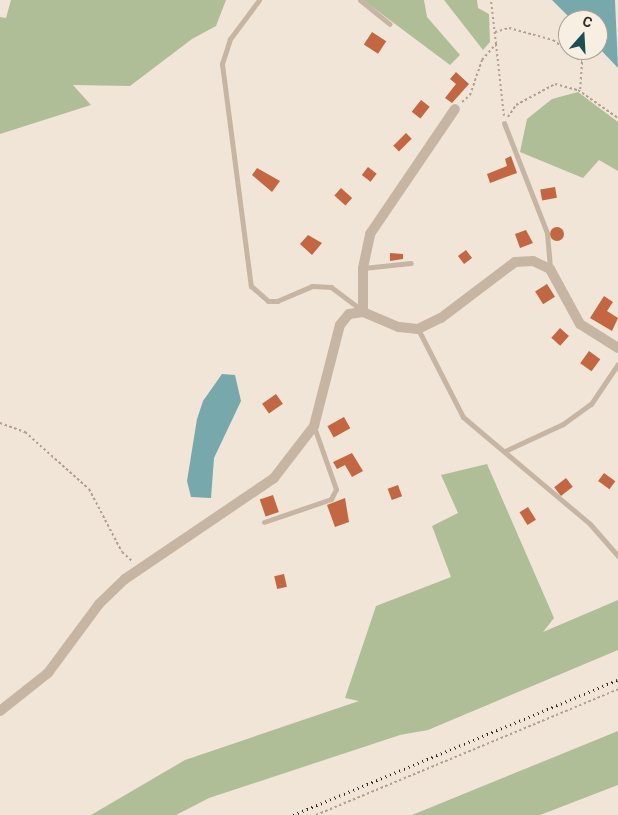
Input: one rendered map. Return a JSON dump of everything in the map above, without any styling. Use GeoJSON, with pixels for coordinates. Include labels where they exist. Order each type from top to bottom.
{"type":"FeatureCollection","features":[{"type":"Feature","properties":{"kind":"street"},"geometry":{"type":"LineString","coordinates":[[363,312],[363,268],[370,234],[455,109]]}},
{"type":"Feature","properties":{"kind":"street"},"geometry":{"type":"LineString","coordinates":[[0,712],[48,673],[99,604],[140,569],[274,478],[314,426],[340,325],[349,314],[363,312],[399,327],[418,328],[441,318],[515,262],[533,261],[550,268],[580,324],[618,348]]}},
{"type":"Feature","properties":{"kind":"lane"},"geometry":{"type":"LineString","coordinates":[[259,0],[230,39],[222,72],[251,286],[268,301],[277,301],[312,286],[331,287],[363,312]]}},
{"type":"Feature","properties":{"kind":"lane"},"geometry":{"type":"LineString","coordinates":[[360,0],[390,24]]}},
{"type":"Feature","properties":{"kind":"lane"},"geometry":{"type":"LineString","coordinates":[[504,123],[547,233],[550,268]]}},
{"type":"Feature","properties":{"kind":"lane"},"geometry":{"type":"LineString","coordinates":[[363,268],[411,262]]}},
{"type":"Feature","properties":{"kind":"lane"},"geometry":{"type":"LineString","coordinates":[[418,328],[463,417],[590,524],[618,556]]}},
{"type":"Feature","properties":{"kind":"lane"},"geometry":{"type":"LineString","coordinates":[[504,451],[563,424],[591,404],[618,364]]}},
{"type":"Feature","properties":{"kind":"lane"},"geometry":{"type":"LineString","coordinates":[[264,522],[332,499],[336,489],[314,426]]}},
{"type":"Feature","properties":{"kind":"path"},"geometry":{"type":"LineString","coordinates":[[491,0],[504,123]]}},
{"type":"Feature","properties":{"kind":"path"},"geometry":{"type":"LineString","coordinates":[[495,32],[509,28],[553,40],[582,62],[580,92]]}},
{"type":"Feature","properties":{"kind":"path"},"geometry":{"type":"LineString","coordinates":[[455,109],[470,95],[482,60],[496,44]]}},
{"type":"Feature","properties":{"kind":"path"},"geometry":{"type":"LineString","coordinates":[[504,123],[516,105],[555,84],[580,92],[618,118]]}},
{"type":"Feature","properties":{"kind":"path"},"geometry":{"type":"LineString","coordinates":[[0,423],[25,432],[89,489],[122,552],[140,569]]}},
{"type":"Feature","properties":{"kind":"path"},"geometry":{"type":"LineString","coordinates":[[316,815],[618,689]]}},
{"type":"Feature","properties":{"kind":"green space"},"geometry":{"type":"Polygon","coordinates":[[[11,0],[226,0],[216,26],[192,39],[130,86],[73,85],[91,105],[0,134],[0,17],[6,18],[11,0]]]}},
{"type":"Feature","properties":{"kind":"green space"},"geometry":{"type":"Polygon","coordinates":[[[363,0],[424,0],[427,17],[460,55],[450,65],[363,0]]]}},
{"type":"Feature","properties":{"kind":"green space"},"geometry":{"type":"Polygon","coordinates":[[[444,0],[477,0],[478,8],[489,14],[490,42],[483,50],[444,0]]]}},
{"type":"Feature","properties":{"kind":"green space"},"geometry":{"type":"Polygon","coordinates":[[[578,92],[618,122],[618,171],[599,160],[583,178],[520,152],[527,119],[552,99],[578,92]]]}},
{"type":"Feature","properties":{"kind":"green space"},"geometry":{"type":"Polygon","coordinates":[[[487,464],[554,618],[543,632],[618,600],[618,650],[428,730],[400,735],[209,798],[176,815],[91,815],[185,760],[359,701],[345,698],[376,606],[451,577],[432,526],[458,513],[441,475],[487,464]]]}},
{"type":"Feature","properties":{"kind":"green space"},"geometry":{"type":"Polygon","coordinates":[[[618,731],[618,785],[540,815],[412,815],[618,731]]]}},
{"type":"Feature","properties":{"kind":"water"},"geometry":{"type":"Polygon","coordinates":[[[552,0],[615,0],[618,68],[608,58],[608,10],[562,10],[552,0]]]}},
{"type":"Feature","properties":{"kind":"water"},"geometry":{"type":"Polygon","coordinates":[[[222,374],[235,375],[241,401],[214,458],[211,498],[191,497],[187,481],[197,419],[203,401],[222,374]]]}},
{"type":"Feature","properties":{"kind":"building"},"geometry":{"type":"Polygon","coordinates":[[[372,32],[386,41],[378,54],[364,45],[372,32]]]}},
{"type":"Feature","properties":{"kind":"building"},"geometry":{"type":"Polygon","coordinates":[[[456,72],[469,84],[452,103],[445,98],[456,84],[450,79],[456,72]]]}},
{"type":"Feature","properties":{"kind":"building"},"geometry":{"type":"Polygon","coordinates":[[[421,100],[430,107],[420,119],[412,112],[421,100]]]}},
{"type":"Feature","properties":{"kind":"building"},"geometry":{"type":"Polygon","coordinates":[[[406,133],[412,139],[399,151],[393,146],[406,133]]]}},
{"type":"Feature","properties":{"kind":"building"},"geometry":{"type":"Polygon","coordinates":[[[511,156],[517,173],[490,183],[487,174],[507,166],[505,159],[511,156]]]}},
{"type":"Feature","properties":{"kind":"building"},"geometry":{"type":"Polygon","coordinates":[[[368,167],[377,174],[371,182],[362,175],[368,167]]]}},
{"type":"Feature","properties":{"kind":"building"},"geometry":{"type":"Polygon","coordinates":[[[257,168],[280,181],[272,192],[252,175],[257,168]]]}},
{"type":"Feature","properties":{"kind":"building"},"geometry":{"type":"Polygon","coordinates":[[[555,187],[557,198],[542,200],[540,190],[555,187]]]}},
{"type":"Feature","properties":{"kind":"building"},"geometry":{"type":"Polygon","coordinates":[[[341,188],[352,198],[345,205],[334,195],[341,188]]]}},
{"type":"Feature","properties":{"kind":"building"},"geometry":{"type":"Polygon","coordinates":[[[557,227],[562,229],[564,234],[562,239],[557,241],[552,239],[550,234],[552,229],[557,227]]]}},
{"type":"Feature","properties":{"kind":"building"},"geometry":{"type":"Polygon","coordinates":[[[526,230],[533,243],[520,248],[515,234],[526,230]]]}},
{"type":"Feature","properties":{"kind":"building"},"geometry":{"type":"Polygon","coordinates":[[[308,235],[322,243],[312,255],[300,244],[308,235]]]}},
{"type":"Feature","properties":{"kind":"building"},"geometry":{"type":"Polygon","coordinates":[[[466,250],[472,258],[464,264],[458,256],[466,250]]]}},
{"type":"Feature","properties":{"kind":"building"},"geometry":{"type":"Polygon","coordinates":[[[390,253],[403,254],[403,259],[390,261],[390,253]]]}},
{"type":"Feature","properties":{"kind":"building"},"geometry":{"type":"Polygon","coordinates":[[[547,284],[555,297],[543,304],[535,291],[547,284]]]}},
{"type":"Feature","properties":{"kind":"building"},"geometry":{"type":"Polygon","coordinates":[[[604,296],[613,302],[607,311],[618,318],[612,331],[590,318],[604,296]]]}},
{"type":"Feature","properties":{"kind":"building"},"geometry":{"type":"Polygon","coordinates":[[[560,328],[569,336],[560,346],[551,338],[560,328]]]}},
{"type":"Feature","properties":{"kind":"building"},"geometry":{"type":"Polygon","coordinates":[[[589,351],[600,359],[592,371],[580,363],[589,351]]]}},
{"type":"Feature","properties":{"kind":"building"},"geometry":{"type":"Polygon","coordinates":[[[276,394],[283,404],[269,414],[262,404],[276,394]]]}},
{"type":"Feature","properties":{"kind":"building"},"geometry":{"type":"Polygon","coordinates":[[[344,417],[350,428],[334,438],[327,426],[344,417]]]}},
{"type":"Feature","properties":{"kind":"building"},"geometry":{"type":"Polygon","coordinates":[[[352,453],[363,471],[352,477],[345,465],[337,469],[333,462],[352,453]]]}},
{"type":"Feature","properties":{"kind":"building"},"geometry":{"type":"Polygon","coordinates":[[[604,473],[615,481],[609,489],[598,481],[604,473]]]}},
{"type":"Feature","properties":{"kind":"building"},"geometry":{"type":"Polygon","coordinates":[[[566,478],[573,487],[561,496],[554,487],[566,478]]]}},
{"type":"Feature","properties":{"kind":"building"},"geometry":{"type":"Polygon","coordinates":[[[398,485],[402,496],[392,500],[388,489],[398,485]]]}},
{"type":"Feature","properties":{"kind":"building"},"geometry":{"type":"Polygon","coordinates":[[[273,495],[279,512],[266,517],[260,500],[273,495]]]}},
{"type":"Feature","properties":{"kind":"building"},"geometry":{"type":"Polygon","coordinates":[[[345,498],[349,522],[335,527],[327,505],[345,498]]]}},
{"type":"Feature","properties":{"kind":"building"},"geometry":{"type":"Polygon","coordinates":[[[528,507],[536,520],[527,525],[520,512],[528,507]]]}},
{"type":"Feature","properties":{"kind":"building"},"geometry":{"type":"Polygon","coordinates":[[[284,574],[287,587],[277,589],[274,576],[284,574]]]}},
{"type":"Feature","properties":{"kind":"railway"},"geometry":{"type":"LineString","coordinates":[[293,815],[618,680]]}}]}
